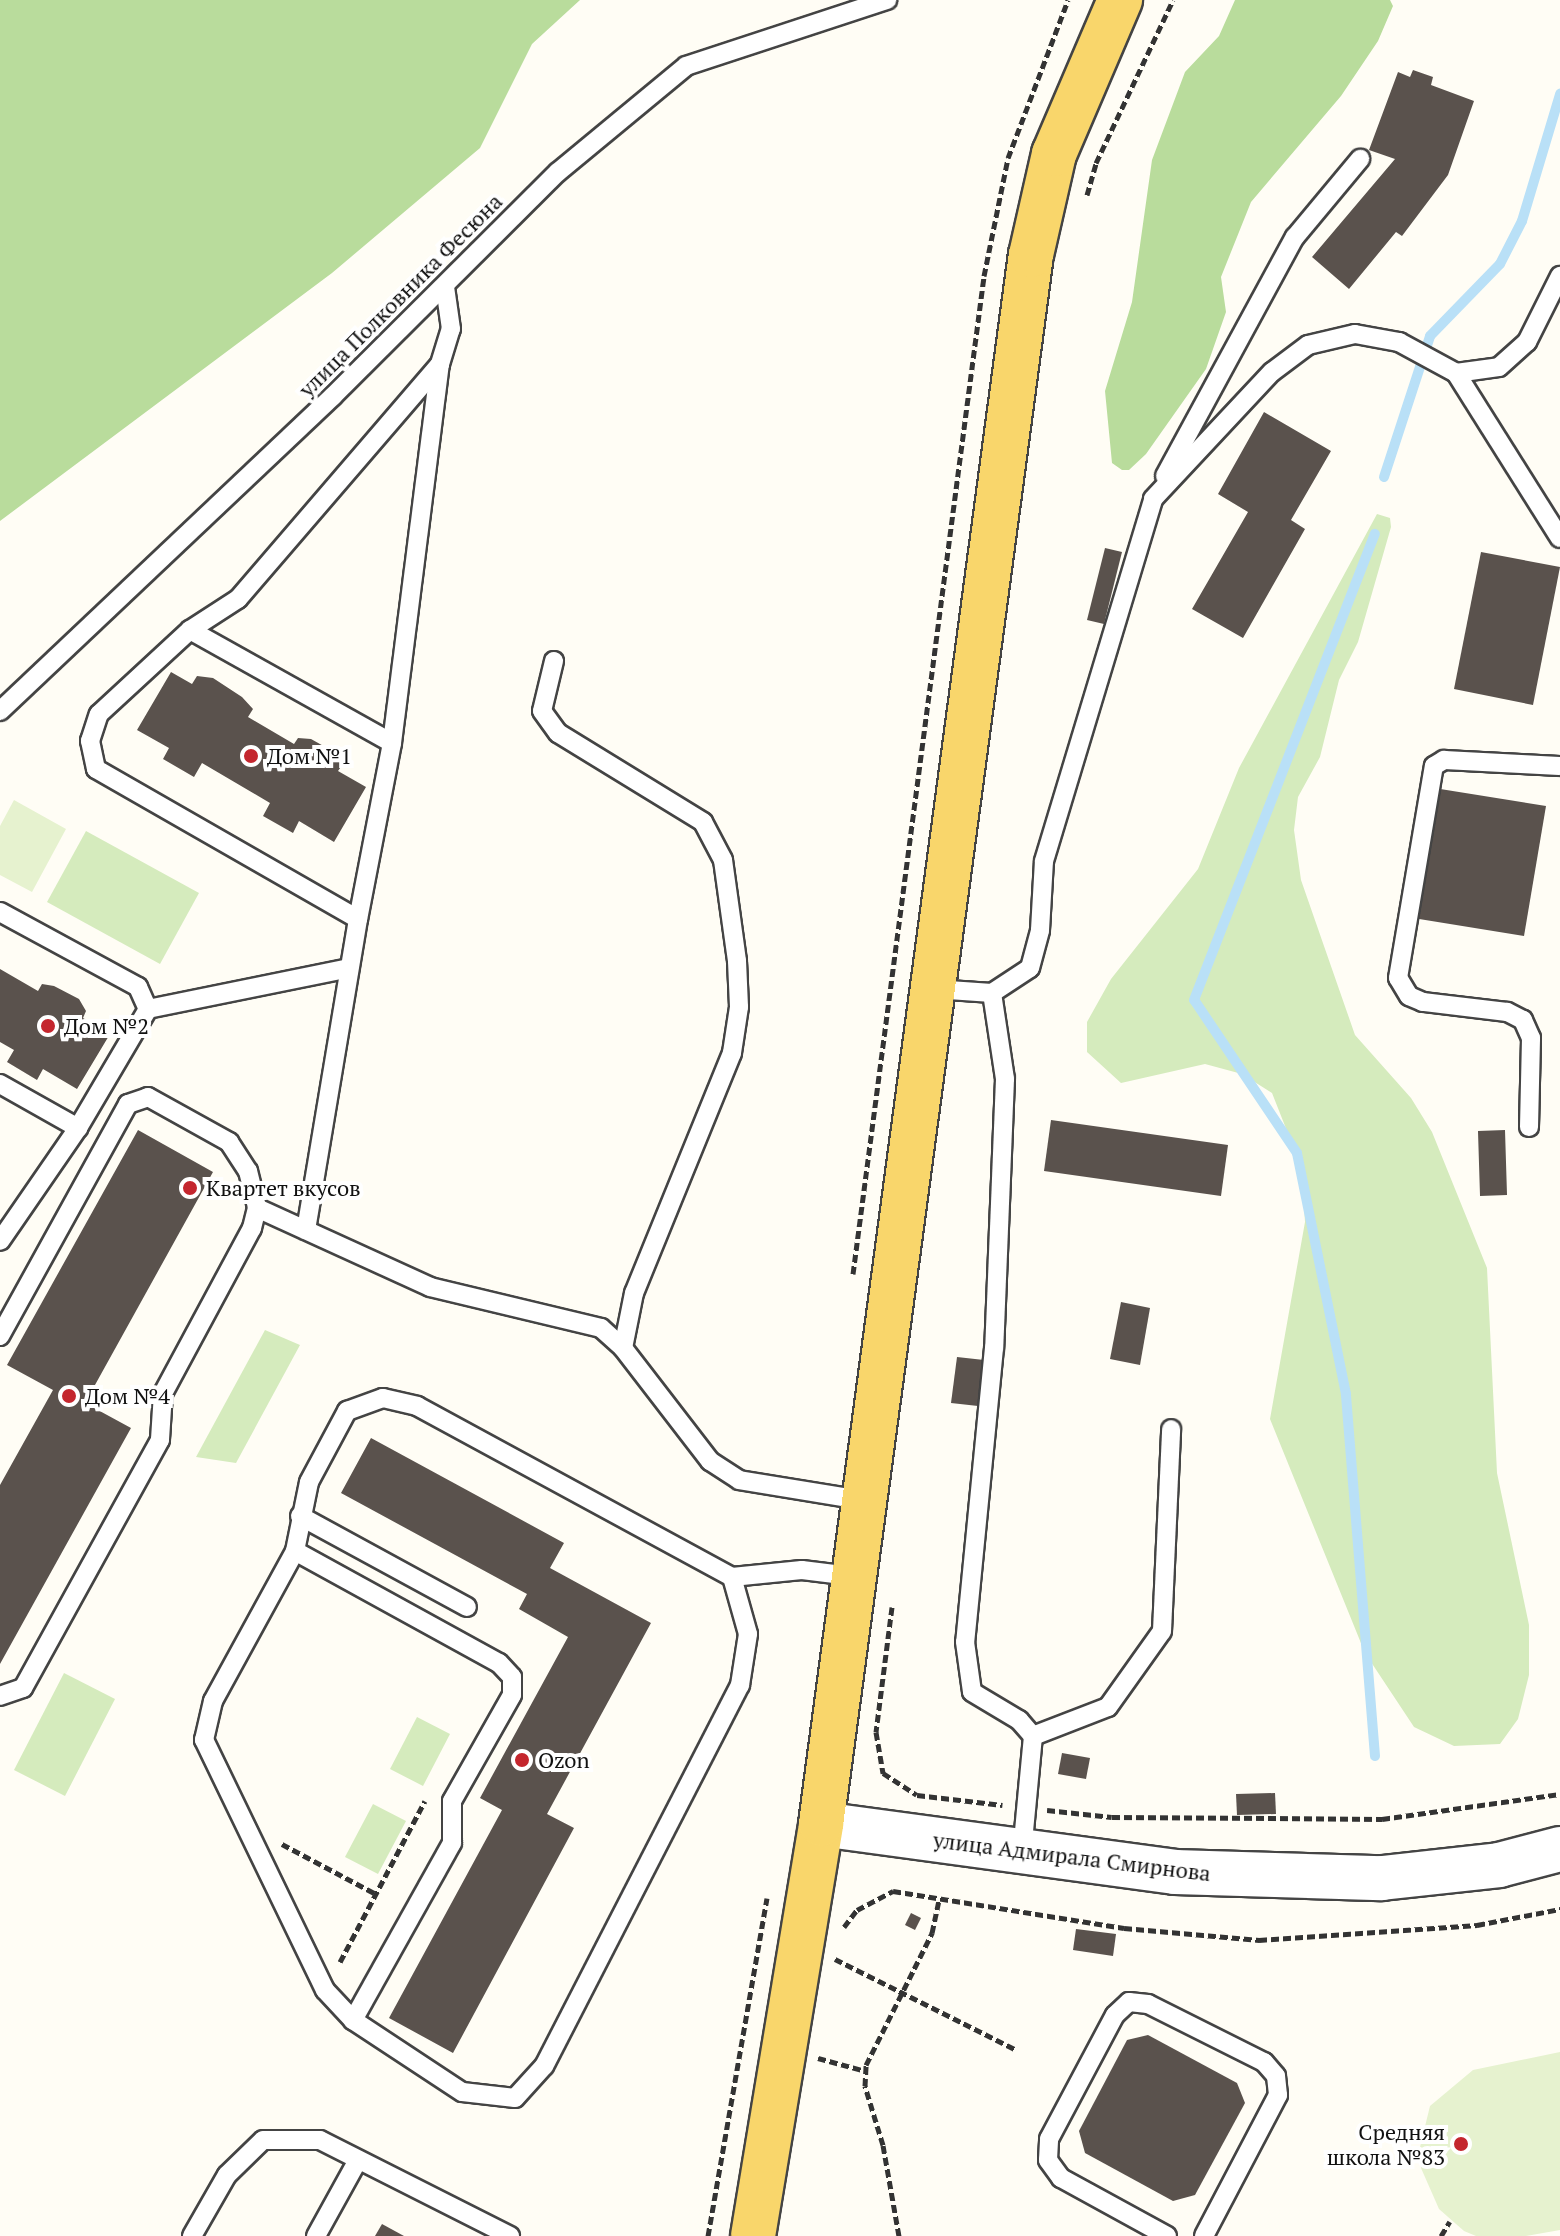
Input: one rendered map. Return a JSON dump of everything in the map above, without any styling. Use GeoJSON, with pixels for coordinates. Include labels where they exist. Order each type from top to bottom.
{"type":"FeatureCollection","features":[{"type":"Feature","properties":{"kind":"main road"},"geometry":{"type":"LineString","coordinates":[[753,2236],[821,1824],[861,1500],[1031,255],[1054,154],[1120,0]]}},
{"type":"Feature","properties":{"kind":"street","name":"улица Адмирала Смирнова"},"geometry":{"type":"LineString","coordinates":[[821,1824],[1175,1872],[1382,1878],[1499,1865],[1560,1849]]}},
{"type":"Feature","properties":{"kind":"lane","name":"улица Полковника Фесюна"},"geometry":{"type":"LineString","coordinates":[[0,711],[445,287],[558,172],[686,66],[887,0]]}},
{"type":"Feature","properties":{"kind":"lane"},"geometry":{"type":"LineString","coordinates":[[931,988],[992,993],[1030,968],[1040,930],[1044,861],[1153,499],[1295,237],[1360,159]]}},
{"type":"Feature","properties":{"kind":"lane"},"geometry":{"type":"LineString","coordinates":[[1456,373],[1499,367],[1527,342],[1560,276]]}},
{"type":"Feature","properties":{"kind":"lane"},"geometry":{"type":"LineString","coordinates":[[306,1230],[349,968],[392,743],[440,364],[451,329],[445,287]]}},
{"type":"Feature","properties":{"kind":"lane"},"geometry":{"type":"LineString","coordinates":[[1153,499],[1272,372],[1308,345],[1355,334],[1399,342],[1456,373],[1560,538]]}},
{"type":"Feature","properties":{"kind":"lane"},"geometry":{"type":"LineString","coordinates":[[358,919],[96,769],[90,741],[99,714],[190,630],[238,599],[440,364]]}},
{"type":"Feature","properties":{"kind":"lane"},"geometry":{"type":"LineString","coordinates":[[190,630],[392,743]]}},
{"type":"Feature","properties":{"kind":"lane"},"geometry":{"type":"LineString","coordinates":[[554,661],[542,711],[558,733],[703,822],[723,860],[737,961],[739,1007],[732,1053],[634,1293],[623,1348]]}},
{"type":"Feature","properties":{"kind":"lane"},"geometry":{"type":"LineString","coordinates":[[1529,1127],[1531,1038],[1523,1020],[1507,1012],[1423,1002],[1409,996],[1398,978],[1434,766],[1444,760],[1560,766]]}},
{"type":"Feature","properties":{"kind":"lane"},"geometry":{"type":"LineString","coordinates":[[0,912],[138,987],[148,1009]]}},
{"type":"Feature","properties":{"kind":"lane"},"geometry":{"type":"LineString","coordinates":[[0,1241],[6,1221],[78,1128],[148,1009],[349,968]]}},
{"type":"Feature","properties":{"kind":"lane"},"geometry":{"type":"LineString","coordinates":[[992,993],[1004,1095],[994,1348],[965,1642],[972,1692],[1019,1720],[1033,1736],[1022,1852]]}},
{"type":"Feature","properties":{"kind":"lane"},"geometry":{"type":"LineString","coordinates":[[0,1084],[78,1128]]}},
{"type":"Feature","properties":{"kind":"lane"},"geometry":{"type":"LineString","coordinates":[[0,1336],[128,1104],[148,1097],[229,1142],[248,1171],[257,1208],[252,1228],[163,1393],[160,1440],[23,1688],[0,1696]]}},
{"type":"Feature","properties":{"kind":"lane"},"geometry":{"type":"LineString","coordinates":[[257,1208],[430,1287],[593,1325],[623,1348],[710,1461],[739,1480],[861,1500]]}},
{"type":"Feature","properties":{"kind":"lane"},"geometry":{"type":"LineString","coordinates":[[732,1577],[748,1634],[740,1685],[544,2066],[515,2098],[462,2092],[353,2020],[325,1990],[239,1821],[204,1740],[213,1701],[295,1551],[309,1482],[347,1411],[383,1398],[417,1406],[732,1577],[802,1570],[851,1576]]}},
{"type":"Feature","properties":{"kind":"lane"},"geometry":{"type":"LineString","coordinates":[[1033,1736],[1108,1707],[1162,1631],[1171,1429]]}},
{"type":"Feature","properties":{"kind":"lane"},"geometry":{"type":"LineString","coordinates":[[300,1516],[467,1607]]}},
{"type":"Feature","properties":{"kind":"lane"},"geometry":{"type":"LineString","coordinates":[[295,1551],[499,1663],[512,1677],[512,1695],[452,1801],[452,1843],[353,2020]]}},
{"type":"Feature","properties":{"kind":"lane"},"geometry":{"type":"LineString","coordinates":[[1167,2236],[1061,2178],[1048,2160],[1049,2139],[1115,2015],[1129,2002],[1161,2010],[1264,2062],[1276,2076],[1278,2095],[1204,2236]]}},
{"type":"Feature","properties":{"kind":"lane"},"geometry":{"type":"LineString","coordinates":[[192,2236],[227,2175],[263,2140],[320,2140],[510,2236]]}},
{"type":"Feature","properties":{"kind":"lane"},"geometry":{"type":"LineString","coordinates":[[316,2236],[358,2160]]}},
{"type":"Feature","properties":{"kind":"path"},"geometry":{"type":"LineString","coordinates":[[853,1277],[984,276],[1008,158],[1068,0]]}},
{"type":"Feature","properties":{"kind":"path"},"geometry":{"type":"LineString","coordinates":[[1083,207],[1096,163],[1173,0]]}},
{"type":"Feature","properties":{"kind":"path"},"geometry":{"type":"LineString","coordinates":[[893,1591],[876,1732],[883,1773],[917,1795],[1112,1817],[1272,1822],[1382,1819],[1560,1794]]}},
{"type":"Feature","properties":{"kind":"path"},"geometry":{"type":"LineString","coordinates":[[239,1821],[376,1894],[325,1990]]}},
{"type":"Feature","properties":{"kind":"path"},"geometry":{"type":"LineString","coordinates":[[708,2236],[770,1885]]}},
{"type":"Feature","properties":{"kind":"path"},"geometry":{"type":"LineString","coordinates":[[839,1935],[857,1910],[893,1891],[1124,1928],[1259,1940],[1477,1925],[1560,1909]]}},
{"type":"Feature","properties":{"kind":"path"},"geometry":{"type":"LineString","coordinates":[[899,2236],[883,2145],[865,2086],[866,2071],[932,1933],[939,1899]]}},
{"type":"Feature","properties":{"kind":"path"},"geometry":{"type":"LineString","coordinates":[[834,1959],[905,1991],[1017,2050]]}},
{"type":"Feature","properties":{"kind":"path"},"geometry":{"type":"LineString","coordinates":[[817,2058],[866,2071]]}},
{"type":"Feature","properties":{"kind":"path"},"geometry":{"type":"LineString","coordinates":[[1441,2236],[1450,2221]]}},
{"type":"Feature","properties":{"kind":"green space"},"geometry":{"type":"Polygon","coordinates":[[[0,0],[580,0],[532,44],[480,148],[332,273],[0,521],[0,0]]]}},
{"type":"Feature","properties":{"kind":"green space"},"geometry":{"type":"Polygon","coordinates":[[[1235,0],[1390,0],[1393,6],[1378,41],[1341,96],[1251,202],[1221,277],[1226,312],[1206,369],[1146,454],[1129,470],[1122,470],[1112,463],[1105,391],[1132,302],[1152,160],[1185,72],[1219,36],[1235,0]]]}},
{"type":"Feature","properties":{"kind":"green space"},"geometry":{"type":"Polygon","coordinates":[[[1377,514],[1390,518],[1391,527],[1358,642],[1339,680],[1320,757],[1298,797],[1294,830],[1301,880],[1355,1035],[1411,1098],[1432,1132],[1487,1268],[1497,1473],[1529,1625],[1529,1675],[1518,1719],[1500,1744],[1454,1746],[1414,1727],[1365,1653],[1270,1419],[1305,1222],[1302,1169],[1272,1093],[1242,1074],[1205,1064],[1121,1083],[1087,1052],[1087,1022],[1111,979],[1198,869],[1239,768],[1377,514]]]}},
{"type":"Feature","properties":{"kind":"green space"},"geometry":{"type":"Polygon","coordinates":[[[14,800],[66,829],[32,892],[0,875],[0,826],[14,800]]]}},
{"type":"Feature","properties":{"kind":"green space"},"geometry":{"type":"Polygon","coordinates":[[[86,831],[199,893],[160,964],[47,902],[86,831]]]}},
{"type":"Feature","properties":{"kind":"green space"},"geometry":{"type":"Polygon","coordinates":[[[265,1330],[300,1345],[236,1463],[196,1457],[265,1330]]]}},
{"type":"Feature","properties":{"kind":"green space"},"geometry":{"type":"Polygon","coordinates":[[[64,1673],[115,1699],[65,1796],[14,1770],[64,1673]]]}},
{"type":"Feature","properties":{"kind":"green space"},"geometry":{"type":"Polygon","coordinates":[[[417,1717],[450,1734],[423,1786],[390,1769],[417,1717]]]}},
{"type":"Feature","properties":{"kind":"green space"},"geometry":{"type":"Polygon","coordinates":[[[373,1804],[406,1821],[378,1874],[345,1857],[373,1804]]]}},
{"type":"Feature","properties":{"kind":"green space"},"geometry":{"type":"Polygon","coordinates":[[[1560,2052],[1560,2230],[1526,2236],[1476,2236],[1464,2231],[1439,2209],[1421,2168],[1420,2147],[1430,2106],[1473,2070],[1560,2052]]]}},
{"type":"Feature","properties":{"kind":"building"},"geometry":{"type":"Polygon","coordinates":[[[1413,70],[1433,77],[1431,85],[1474,101],[1448,175],[1402,236],[1396,232],[1349,289],[1312,257],[1395,159],[1369,150],[1398,72],[1410,77],[1413,70]]]}},
{"type":"Feature","properties":{"kind":"building"},"geometry":{"type":"Polygon","coordinates":[[[1264,412],[1331,451],[1291,520],[1305,529],[1243,638],[1192,609],[1248,512],[1218,494],[1264,412]]]}},
{"type":"Feature","properties":{"kind":"building"},"geometry":{"type":"Polygon","coordinates":[[[1105,548],[1122,552],[1104,624],[1087,620],[1105,548]]]}},
{"type":"Feature","properties":{"kind":"building"},"geometry":{"type":"Polygon","coordinates":[[[1481,552],[1560,567],[1533,705],[1454,689],[1481,552]]]}},
{"type":"Feature","properties":{"kind":"building","name":"Дом №1"},"geometry":{"type":"Polygon","coordinates":[[[171,672],[192,684],[197,676],[213,678],[242,697],[253,709],[248,717],[294,744],[298,738],[311,739],[336,753],[343,764],[338,771],[366,787],[334,842],[299,821],[293,833],[263,816],[270,803],[202,763],[194,777],[163,759],[169,748],[137,730],[171,672]]]}},
{"type":"Feature","properties":{"kind":"building"},"geometry":{"type":"Polygon","coordinates":[[[1434,788],[1546,806],[1524,936],[1413,918],[1434,788]]]}},
{"type":"Feature","properties":{"kind":"building","name":"Дом №2"},"geometry":{"type":"Polygon","coordinates":[[[0,969],[38,991],[42,984],[54,986],[79,999],[86,1011],[83,1018],[110,1034],[77,1089],[43,1069],[37,1080],[7,1062],[14,1050],[0,1042],[0,969]]]}},
{"type":"Feature","properties":{"kind":"building"},"geometry":{"type":"Polygon","coordinates":[[[1051,1120],[1228,1145],[1221,1196],[1044,1171],[1051,1120]]]}},
{"type":"Feature","properties":{"kind":"building","name":"Дом №4"},"geometry":{"type":"Polygon","coordinates":[[[138,1130],[213,1172],[85,1403],[131,1428],[0,1664],[0,1485],[53,1390],[7,1365],[138,1130]]]}},
{"type":"Feature","properties":{"kind":"building"},"geometry":{"type":"Polygon","coordinates":[[[1505,1130],[1507,1195],[1480,1196],[1478,1131],[1505,1130]]]}},
{"type":"Feature","properties":{"kind":"building"},"geometry":{"type":"Polygon","coordinates":[[[1121,1302],[1150,1308],[1140,1365],[1110,1359],[1121,1302]]]}},
{"type":"Feature","properties":{"kind":"building"},"geometry":{"type":"Polygon","coordinates":[[[957,1357],[984,1360],[978,1406],[951,1403],[957,1357]]]}},
{"type":"Feature","properties":{"kind":"building"},"geometry":{"type":"Polygon","coordinates":[[[371,1438],[564,1543],[550,1568],[651,1623],[547,1814],[574,1828],[453,2053],[389,2018],[502,1810],[480,1798],[568,1637],[519,1609],[527,1594],[341,1493],[371,1438]]]}},
{"type":"Feature","properties":{"kind":"building"},"geometry":{"type":"Polygon","coordinates":[[[1062,1753],[1090,1758],[1086,1779],[1058,1774],[1062,1753]]]}},
{"type":"Feature","properties":{"kind":"building"},"geometry":{"type":"Polygon","coordinates":[[[1275,1793],[1276,1814],[1237,1815],[1236,1794],[1275,1793]]]}},
{"type":"Feature","properties":{"kind":"building"},"geometry":{"type":"Polygon","coordinates":[[[911,1913],[921,1918],[915,1930],[905,1925],[911,1913]]]}},
{"type":"Feature","properties":{"kind":"building"},"geometry":{"type":"Polygon","coordinates":[[[1076,1929],[1116,1934],[1113,1956],[1073,1950],[1076,1929]]]}},
{"type":"Feature","properties":{"kind":"building"},"geometry":{"type":"Polygon","coordinates":[[[1148,2035],[1237,2083],[1245,2103],[1195,2195],[1173,2201],[1085,2153],[1079,2131],[1127,2040],[1148,2035]]]}},
{"type":"Feature","properties":{"kind":"building"},"geometry":{"type":"Polygon","coordinates":[[[382,2224],[404,2236],[375,2236],[382,2224]]]}},
{"type":"Feature","properties":{"kind":"waterway"},"geometry":{"type":"LineString","coordinates":[[1384,477],[1430,336],[1500,264],[1522,221],[1560,94]]}},
{"type":"Feature","properties":{"kind":"waterway"},"geometry":{"type":"LineString","coordinates":[[1375,534],[1194,1000],[1297,1153],[1346,1394],[1375,1756]]}},
{"type":"Feature","properties":{"kind":"place","name":"Дом №1"},"geometry":{"type":"Point","coordinates":[251,756]}},
{"type":"Feature","properties":{"kind":"place","name":"Дом №2"},"geometry":{"type":"Point","coordinates":[48,1026]}},
{"type":"Feature","properties":{"kind":"place","name":"Квартет вкусов"},"geometry":{"type":"Point","coordinates":[190,1188]}},
{"type":"Feature","properties":{"kind":"place","name":"Дом №4"},"geometry":{"type":"Point","coordinates":[69,1396]}},
{"type":"Feature","properties":{"kind":"place","name":"Ozon"},"geometry":{"type":"Point","coordinates":[522,1760]}},
{"type":"Feature","properties":{"kind":"place","name":"Средняя школа №83"},"geometry":{"type":"Point","coordinates":[1461,2144]}}]}
